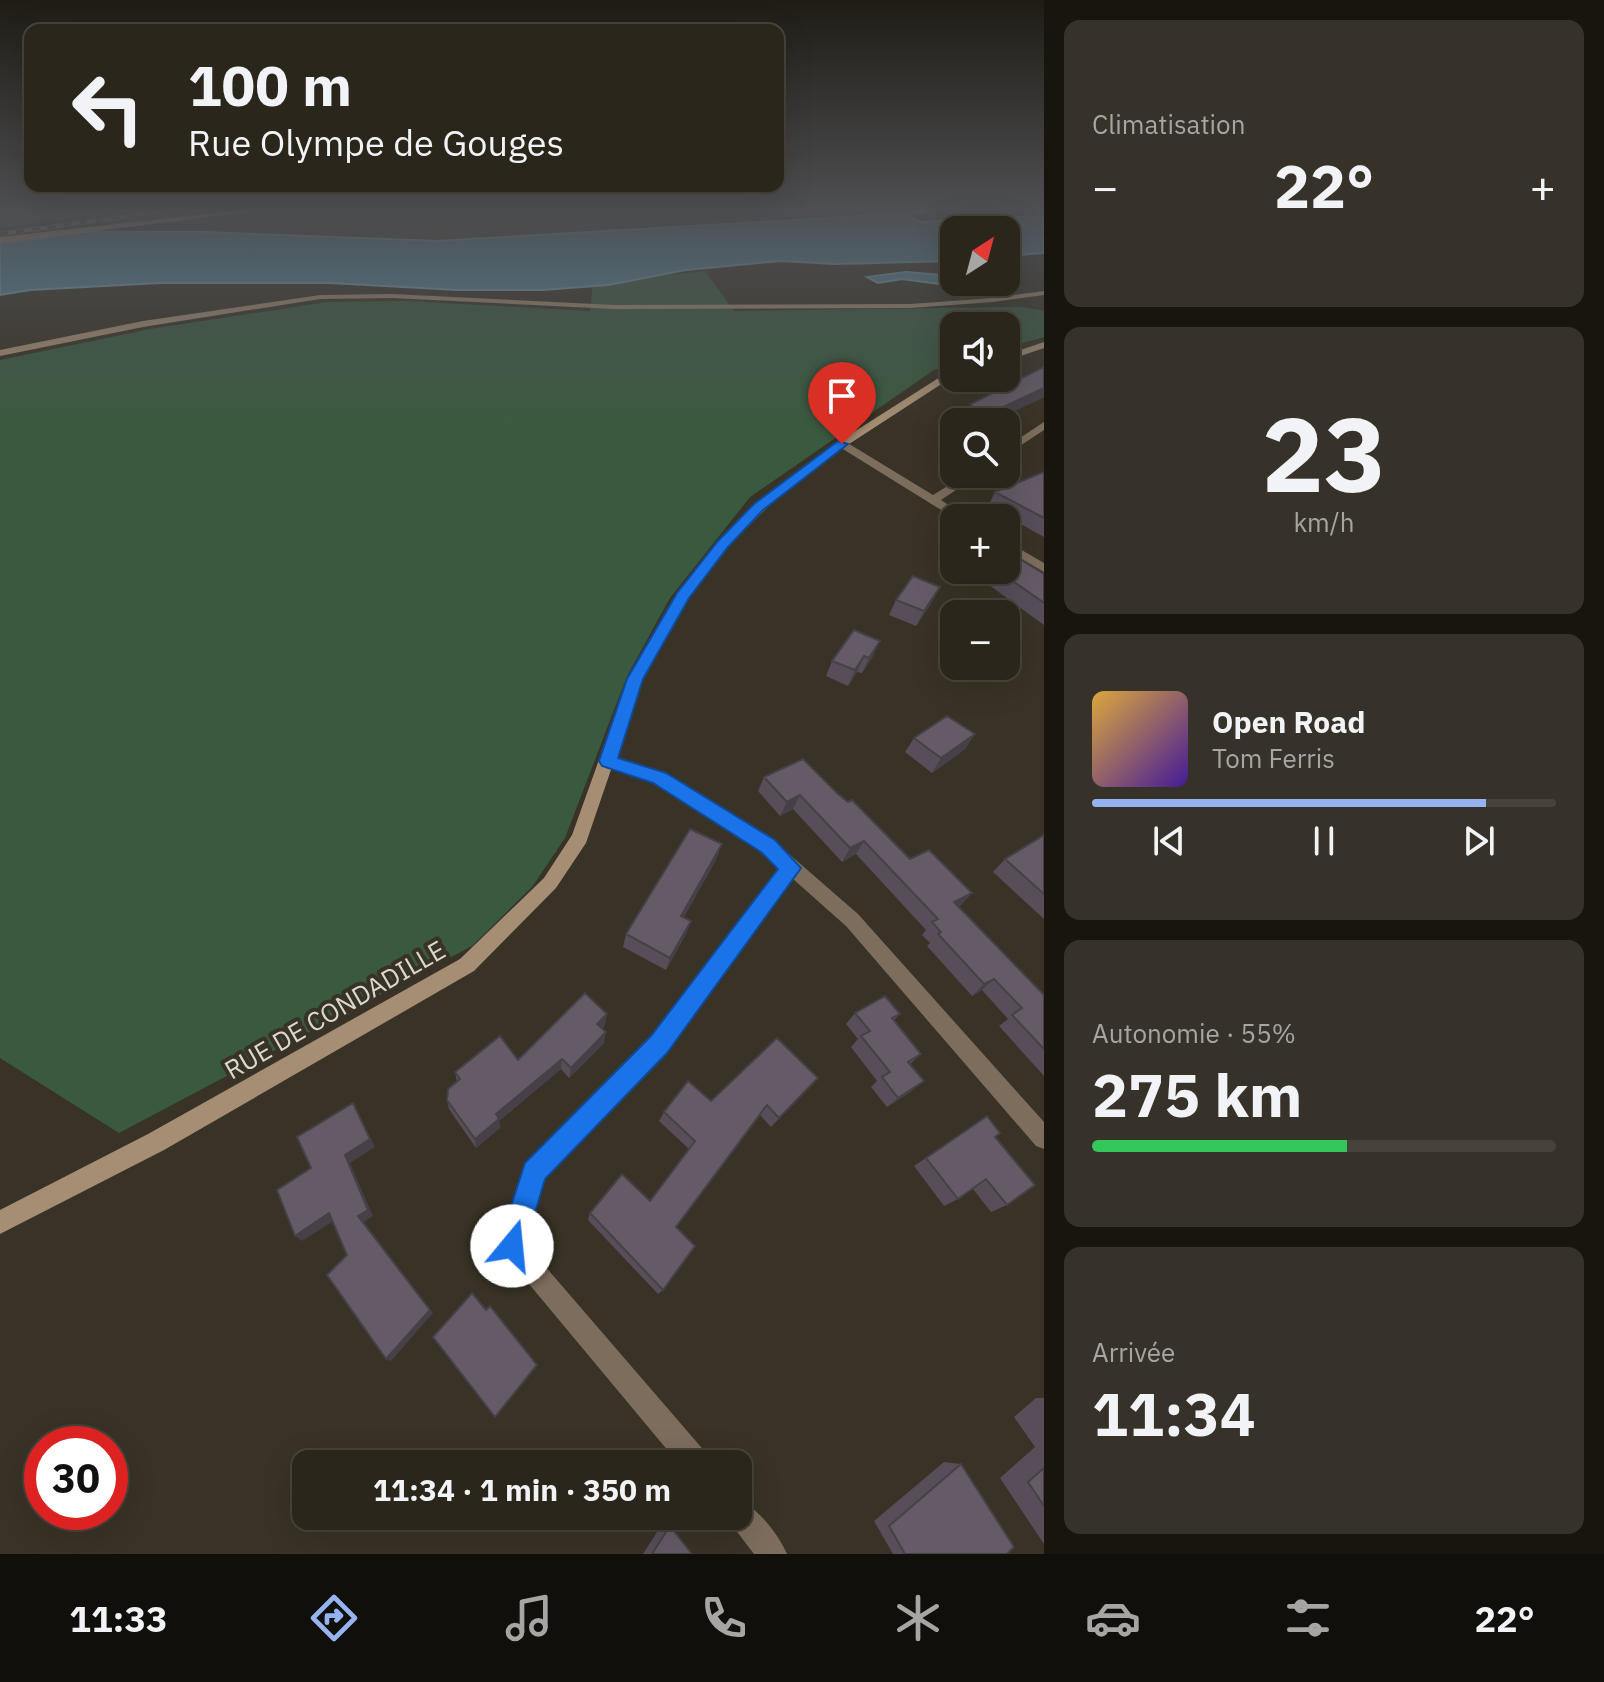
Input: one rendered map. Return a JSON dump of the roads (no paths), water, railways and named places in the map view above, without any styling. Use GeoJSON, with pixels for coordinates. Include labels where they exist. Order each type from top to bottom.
{"type":"FeatureCollection","features":[{"type":"Feature","properties":{"kind":"main road"},"geometry":{"type":"LineString","coordinates":[[0,353],[143,324],[320,297],[392,296],[614,307],[910,306],[1044,293]]}},
{"type":"Feature","properties":{"kind":"main road"},"geometry":{"type":"LineString","coordinates":[[1015,298],[1044,305]]}},
{"type":"Feature","properties":{"kind":"main road"},"geometry":{"type":"LineString","coordinates":[[1020,354],[1041,348]]}},
{"type":"Feature","properties":{"kind":"main road","name":"RUE DE CONDADILLE"},"geometry":{"type":"LineString","coordinates":[[0,1222],[156,1142],[467,965],[550,883],[580,838],[635,679],[683,596],[723,544],[758,507],[842,444],[940,381]]}},
{"type":"Feature","properties":{"kind":"street"},"geometry":{"type":"LineString","coordinates":[[1020,445],[1031,440],[1044,425]]}},
{"type":"Feature","properties":{"kind":"street"},"geometry":{"type":"LineString","coordinates":[[842,444],[940,504]]}},
{"type":"Feature","properties":{"kind":"street"},"geometry":{"type":"LineString","coordinates":[[933,500],[952,488]]}},
{"type":"Feature","properties":{"kind":"street"},"geometry":{"type":"LineString","coordinates":[[1020,553],[1044,568]]}},
{"type":"Feature","properties":{"kind":"street"},"geometry":{"type":"LineString","coordinates":[[608,761],[659,778],[768,846],[852,920],[1044,1138]]}},
{"type":"Feature","properties":{"kind":"street"},"geometry":{"type":"LineString","coordinates":[[685,1450],[512,1246],[534,1172],[659,1044],[791,868]]}},
{"type":"Feature","properties":{"kind":"street"},"geometry":{"type":"LineString","coordinates":[[752,1529],[773,1554]]}},
{"type":"Feature","properties":{"kind":"water"},"geometry":{"type":"Polygon","coordinates":[[[0,283],[621,283],[543,290],[457,290],[330,283],[160,283],[30,290],[0,295],[0,283]]]}}]}
